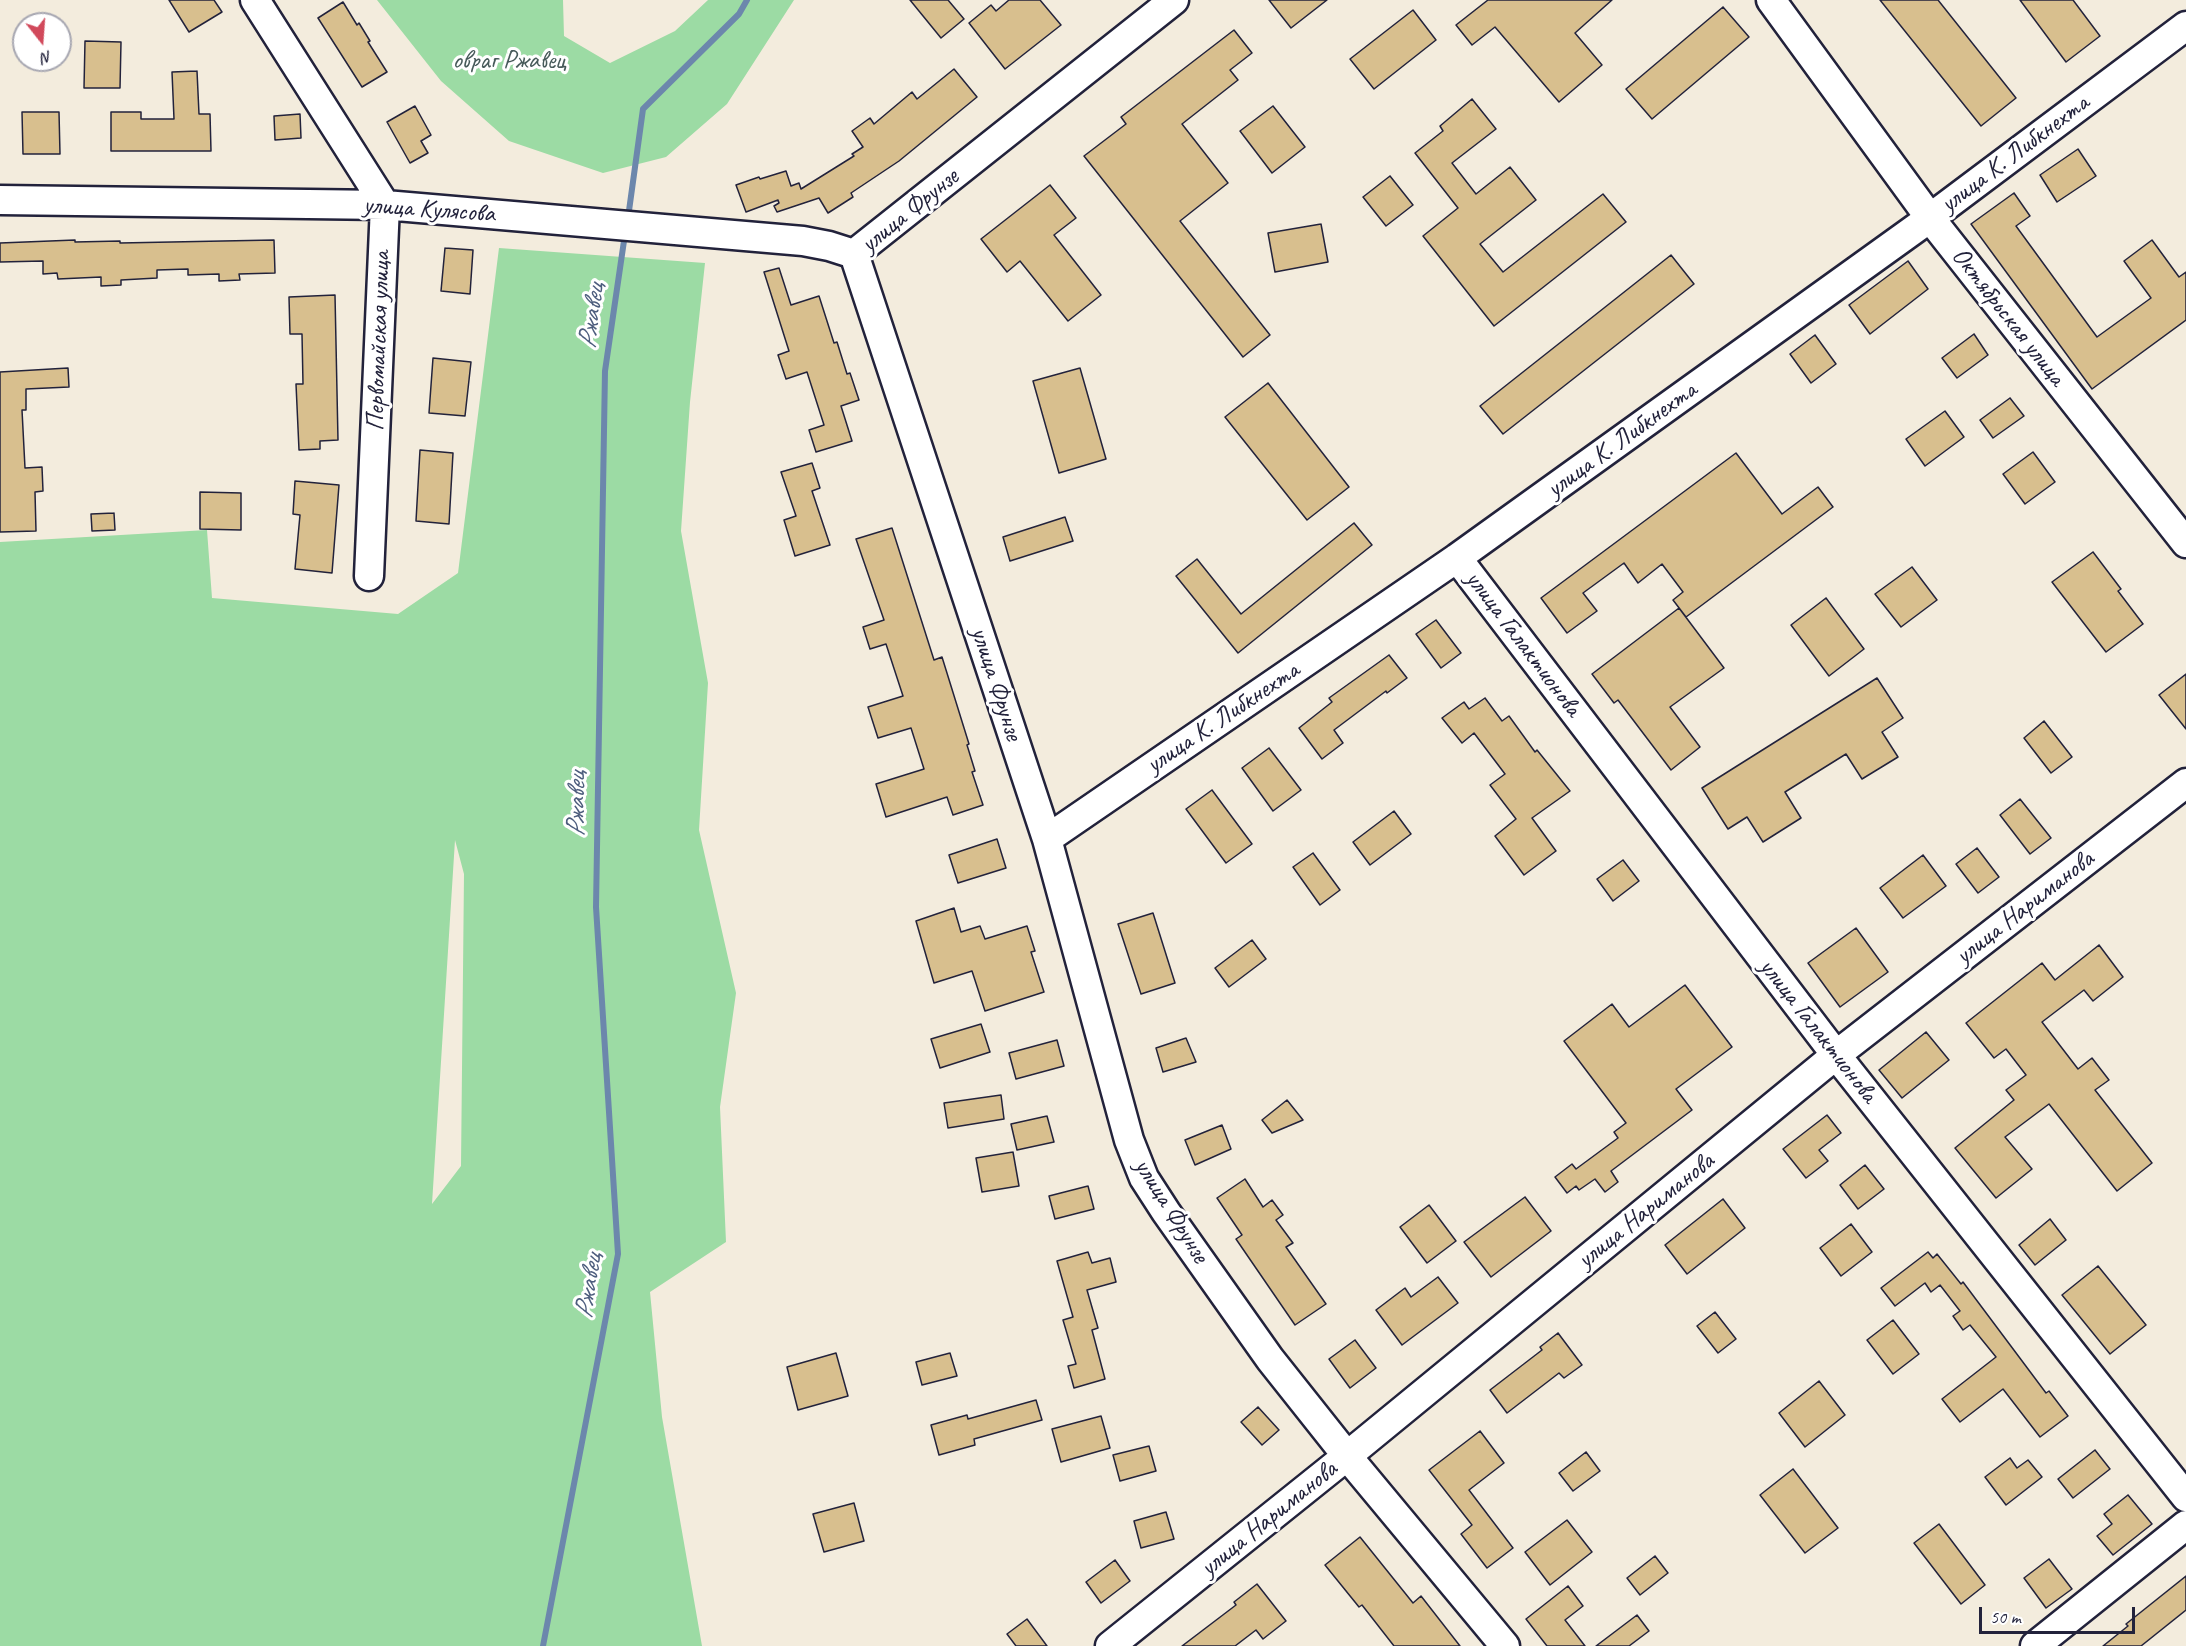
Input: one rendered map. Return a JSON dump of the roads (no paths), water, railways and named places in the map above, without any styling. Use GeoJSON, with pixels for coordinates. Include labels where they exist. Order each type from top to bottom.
{"type":"FeatureCollection","features":[{"type":"Feature","properties":{"kind":"street"},"geometry":{"type":"LineString","coordinates":[[255,0],[385,204]]}},
{"type":"Feature","properties":{"kind":"street","name":"улица Фрунзе"},"geometry":{"type":"LineString","coordinates":[[1174,0],[854,255],[1047,839],[1129,1140],[1144,1178],[1270,1359],[1347,1456],[1505,1646]]}},
{"type":"Feature","properties":{"kind":"street","name":"Октябрьская улица"},"geometry":{"type":"LineString","coordinates":[[1771,0],[1930,218],[2186,543]]}},
{"type":"Feature","properties":{"kind":"street","name":"улица К. Либкнехта"},"geometry":{"type":"LineString","coordinates":[[1047,839],[1457,558],[1930,218],[2186,26]]}},
{"type":"Feature","properties":{"kind":"street","name":"улица Кулясова"},"geometry":{"type":"LineString","coordinates":[[0,200],[385,204],[803,241],[829,246],[854,255]]}},
{"type":"Feature","properties":{"kind":"street","name":"Первомайская улица"},"geometry":{"type":"LineString","coordinates":[[369,576],[385,204]]}},
{"type":"Feature","properties":{"kind":"street","name":"улица Галактионова"},"geometry":{"type":"LineString","coordinates":[[1457,558],[1836,1055],[2186,1497]]}},
{"type":"Feature","properties":{"kind":"street","name":"улица Нариманова"},"geometry":{"type":"LineString","coordinates":[[1110,1646],[1347,1456],[1836,1055],[2186,783]]}},
{"type":"Feature","properties":{"kind":"street"},"geometry":{"type":"LineString","coordinates":[[2035,1646],[2186,1525]]}},
{"type":"Feature","properties":{"kind":"waterway","name":"Ржавец"},"geometry":{"type":"LineString","coordinates":[[628,218],[643,109],[739,14],[747,0]]}},
{"type":"Feature","properties":{"kind":"waterway","name":"Ржавец"},"geometry":{"type":"LineString","coordinates":[[543,1646],[618,1254],[596,907],[605,371],[625,234]]}},
{"type":"Feature","properties":{"kind":"park label","name":"овраг Ржавец"},"geometry":{"type":"Point","coordinates":[509,61]}}]}
